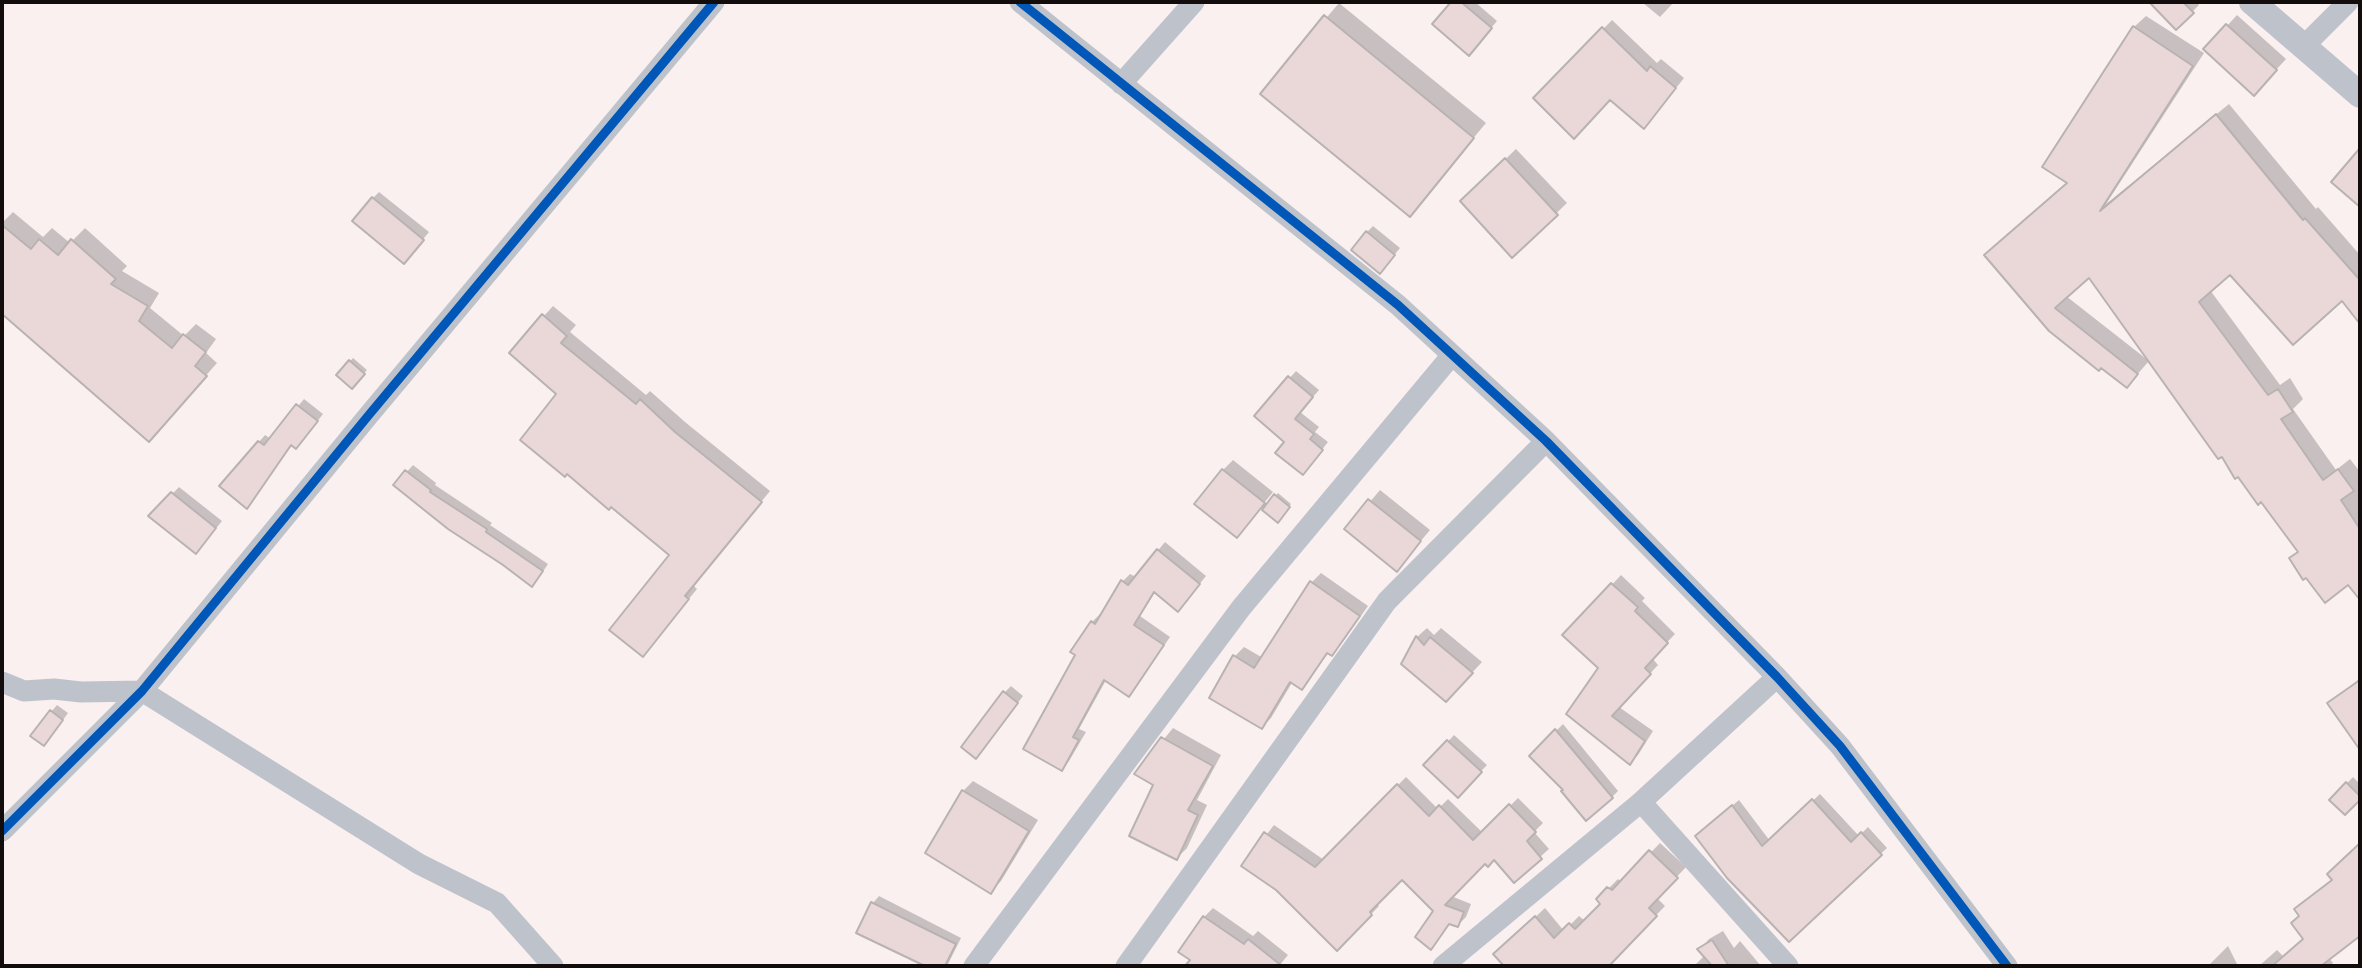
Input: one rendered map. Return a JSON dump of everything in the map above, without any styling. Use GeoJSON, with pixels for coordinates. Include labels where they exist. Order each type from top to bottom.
{"type":"FeatureCollection","features":[{"type":"Feature","properties":{"kind":"street"},"geometry":{"type":"LineString","coordinates":[[2,831],[142,691],[714,2]]}},
{"type":"Feature","properties":{"kind":"street"},"geometry":{"type":"LineString","coordinates":[[1020,2],[1398,305],[1546,441],[1777,677],[1840,746],[2007,966]]}},
{"type":"Feature","properties":{"kind":"street"},"geometry":{"type":"LineString","coordinates":[[1121,84],[1194,2]]}},
{"type":"Feature","properties":{"kind":"street"},"geometry":{"type":"LineString","coordinates":[[2252,2],[2360,95]]}},
{"type":"Feature","properties":{"kind":"street"},"geometry":{"type":"LineString","coordinates":[[2304,46],[2348,2]]}},
{"type":"Feature","properties":{"kind":"street"},"geometry":{"type":"LineString","coordinates":[[974,966],[1241,608],[1452,355]]}},
{"type":"Feature","properties":{"kind":"street"},"geometry":{"type":"LineString","coordinates":[[1126,966],[1387,601],[1546,441]]}},
{"type":"Feature","properties":{"kind":"street"},"geometry":{"type":"LineString","coordinates":[[1443,966],[1641,802],[1777,677]]}},
{"type":"Feature","properties":{"kind":"street"},"geometry":{"type":"LineString","coordinates":[[2,682],[24,691],[142,691],[419,864],[497,902],[553,966]]}},
{"type":"Feature","properties":{"kind":"street"},"geometry":{"type":"LineString","coordinates":[[1641,802],[1788,966]]}},
{"type":"Feature","properties":{"kind":"building"},"geometry":{"type":"Polygon","coordinates":[[[1451,2],[1461,2],[1492,28],[1469,56],[1432,24],[1451,2]]]}},
{"type":"Feature","properties":{"kind":"building"},"geometry":{"type":"Polygon","coordinates":[[[2149,2],[2183,2],[2194,13],[2176,30],[2149,2]]]}},
{"type":"Feature","properties":{"kind":"building"},"geometry":{"type":"Polygon","coordinates":[[[1324,15],[1474,138],[1410,217],[1260,94],[1324,15]]]}},
{"type":"Feature","properties":{"kind":"building"},"geometry":{"type":"Polygon","coordinates":[[[2226,24],[2277,70],[2254,96],[2203,49],[2226,24]]]}},
{"type":"Feature","properties":{"kind":"building"},"geometry":{"type":"Polygon","coordinates":[[[2133,26],[2193,66],[2100,211],[2216,114],[2303,220],[2305,218],[2360,280],[2360,324],[2342,301],[2293,345],[2230,275],[2199,302],[2268,395],[2278,389],[2293,412],[2281,419],[2323,480],[2338,469],[2354,491],[2341,500],[2360,529],[2360,600],[2348,585],[2325,603],[2306,578],[2303,580],[2289,558],[2298,552],[2261,502],[2258,505],[2238,477],[2235,479],[2222,457],[2218,459],[2089,278],[2055,308],[2138,374],[2127,388],[2101,368],[2099,371],[2049,331],[1984,255],[2067,183],[2042,167],[2133,26]]]}},
{"type":"Feature","properties":{"kind":"building"},"geometry":{"type":"Polygon","coordinates":[[[1602,27],[1647,71],[1650,66],[1676,88],[1644,129],[1610,100],[1574,139],[1533,98],[1602,27]]]}},
{"type":"Feature","properties":{"kind":"building"},"geometry":{"type":"Polygon","coordinates":[[[2360,148],[2360,207],[2331,182],[2360,148]]]}},
{"type":"Feature","properties":{"kind":"building"},"geometry":{"type":"Polygon","coordinates":[[[1505,158],[1558,215],[1512,258],[1460,201],[1505,158]]]}},
{"type":"Feature","properties":{"kind":"building"},"geometry":{"type":"Polygon","coordinates":[[[372,197],[424,240],[404,264],[352,221],[372,197]]]}},
{"type":"Feature","properties":{"kind":"building"},"geometry":{"type":"Polygon","coordinates":[[[2,225],[31,249],[39,239],[58,255],[71,239],[116,279],[111,284],[148,306],[139,321],[172,348],[183,334],[206,352],[195,366],[207,376],[149,442],[2,314],[2,225]]]}},
{"type":"Feature","properties":{"kind":"building"},"geometry":{"type":"Polygon","coordinates":[[[1366,231],[1395,255],[1380,274],[1351,250],[1366,231]]]}},
{"type":"Feature","properties":{"kind":"building"},"geometry":{"type":"Polygon","coordinates":[[[542,314],[567,336],[561,343],[636,404],[640,399],[675,432],[762,502],[685,596],[689,599],[643,657],[609,630],[669,555],[611,507],[609,510],[567,474],[565,477],[520,440],[556,394],[509,353],[542,314]]]}},
{"type":"Feature","properties":{"kind":"building"},"geometry":{"type":"Polygon","coordinates":[[[349,360],[365,374],[352,389],[336,375],[349,360]]]}},
{"type":"Feature","properties":{"kind":"building"},"geometry":{"type":"Polygon","coordinates":[[[1288,376],[1313,397],[1295,419],[1314,434],[1310,439],[1323,450],[1303,475],[1275,453],[1284,442],[1254,416],[1288,376]]]}},
{"type":"Feature","properties":{"kind":"building"},"geometry":{"type":"Polygon","coordinates":[[[296,404],[318,421],[296,449],[291,445],[247,509],[219,486],[258,441],[264,445],[296,404]]]}},
{"type":"Feature","properties":{"kind":"building"},"geometry":{"type":"Polygon","coordinates":[[[1222,469],[1265,503],[1237,538],[1194,504],[1222,469]]]}},
{"type":"Feature","properties":{"kind":"building"},"geometry":{"type":"Polygon","coordinates":[[[405,470],[431,490],[430,492],[487,529],[486,532],[543,571],[532,587],[448,529],[393,485],[405,470]]]}},
{"type":"Feature","properties":{"kind":"building"},"geometry":{"type":"Polygon","coordinates":[[[171,492],[216,528],[196,554],[148,516],[171,492]]]}},
{"type":"Feature","properties":{"kind":"building"},"geometry":{"type":"Polygon","coordinates":[[[1274,494],[1290,507],[1278,523],[1262,510],[1274,494]]]}},
{"type":"Feature","properties":{"kind":"building"},"geometry":{"type":"Polygon","coordinates":[[[1368,499],[1421,541],[1397,572],[1344,529],[1368,499]]]}},
{"type":"Feature","properties":{"kind":"building"},"geometry":{"type":"Polygon","coordinates":[[[1157,549],[1200,584],[1178,612],[1154,592],[1134,625],[1164,645],[1129,697],[1104,680],[1073,737],[1079,740],[1062,771],[1023,749],[1075,655],[1070,652],[1091,621],[1095,624],[1121,580],[1128,585],[1157,549]]]}},
{"type":"Feature","properties":{"kind":"building"},"geometry":{"type":"Polygon","coordinates":[[[1310,581],[1360,616],[1332,656],[1327,653],[1302,690],[1290,682],[1262,729],[1209,698],[1233,655],[1254,668],[1310,581]]]}},
{"type":"Feature","properties":{"kind":"building"},"geometry":{"type":"Polygon","coordinates":[[[1611,583],[1638,607],[1635,611],[1668,643],[1645,668],[1651,674],[1612,716],[1645,741],[1630,765],[1566,714],[1598,668],[1562,635],[1611,583]]]}},
{"type":"Feature","properties":{"kind":"building"},"geometry":{"type":"Polygon","coordinates":[[[1416,636],[1424,645],[1430,637],[1473,673],[1446,702],[1401,664],[1416,636]]]}},
{"type":"Feature","properties":{"kind":"building"},"geometry":{"type":"Polygon","coordinates":[[[2360,680],[2360,750],[2327,703],[2360,680]]]}},
{"type":"Feature","properties":{"kind":"building"},"geometry":{"type":"Polygon","coordinates":[[[1003,691],[1018,703],[976,759],[961,747],[1003,691]]]}},
{"type":"Feature","properties":{"kind":"building"},"geometry":{"type":"Polygon","coordinates":[[[50,710],[63,720],[44,746],[30,736],[50,710]]]}},
{"type":"Feature","properties":{"kind":"building"},"geometry":{"type":"Polygon","coordinates":[[[1555,729],[1613,798],[1586,821],[1561,791],[1563,790],[1529,756],[1555,729]]]}},
{"type":"Feature","properties":{"kind":"building"},"geometry":{"type":"Polygon","coordinates":[[[1161,737],[1213,766],[1188,810],[1198,815],[1177,860],[1129,836],[1153,785],[1134,774],[1161,737]]]}},
{"type":"Feature","properties":{"kind":"building"},"geometry":{"type":"Polygon","coordinates":[[[1447,740],[1482,772],[1458,798],[1423,765],[1447,740]]]}},
{"type":"Feature","properties":{"kind":"building"},"geometry":{"type":"Polygon","coordinates":[[[2346,782],[2360,796],[2360,800],[2345,815],[2329,800],[2346,782]]]}},
{"type":"Feature","properties":{"kind":"building"},"geometry":{"type":"Polygon","coordinates":[[[1397,784],[1429,816],[1439,805],[1473,840],[1509,804],[1536,832],[1527,841],[1542,859],[1514,883],[1494,860],[1488,867],[1485,864],[1445,905],[1464,912],[1458,927],[1449,924],[1431,950],[1415,937],[1433,911],[1402,880],[1337,951],[1276,890],[1241,866],[1264,832],[1315,867],[1397,784]]]}},
{"type":"Feature","properties":{"kind":"building"},"geometry":{"type":"Polygon","coordinates":[[[962,790],[1029,831],[991,894],[925,853],[962,790]]]}},
{"type":"Feature","properties":{"kind":"building"},"geometry":{"type":"Polygon","coordinates":[[[1812,799],[1851,842],[1861,832],[1882,855],[1789,942],[1727,878],[1695,836],[1732,805],[1762,846],[1812,799]]]}},
{"type":"Feature","properties":{"kind":"building"},"geometry":{"type":"Polygon","coordinates":[[[2360,843],[2360,936],[2321,966],[2272,966],[2303,939],[2291,923],[2299,916],[2294,909],[2332,880],[2327,874],[2360,843]]]}},
{"type":"Feature","properties":{"kind":"building"},"geometry":{"type":"Polygon","coordinates":[[[1649,850],[1678,878],[1649,908],[1657,916],[1609,966],[1504,966],[1493,954],[1535,916],[1554,938],[1569,923],[1575,929],[1600,904],[1596,899],[1607,887],[1612,890],[1649,850]]]}},
{"type":"Feature","properties":{"kind":"building"},"geometry":{"type":"Polygon","coordinates":[[[871,902],[956,944],[945,966],[925,966],[856,933],[871,902]]]}},
{"type":"Feature","properties":{"kind":"building"},"geometry":{"type":"Polygon","coordinates":[[[1203,916],[1244,944],[1248,939],[1282,966],[1185,966],[1190,960],[1178,952],[1203,916]]]}},
{"type":"Feature","properties":{"kind":"building"},"geometry":{"type":"Polygon","coordinates":[[[1712,940],[1729,966],[1712,966],[1697,949],[1712,940]]]}},
{"type":"Feature","properties":{"kind":"cycle path"},"geometry":{"type":"LineString","coordinates":[[2,831],[142,691],[714,2]]}},
{"type":"Feature","properties":{"kind":"cycle path"},"geometry":{"type":"LineString","coordinates":[[1020,2],[1398,305],[1546,441],[1777,677],[1840,746],[2007,966]]}}]}
